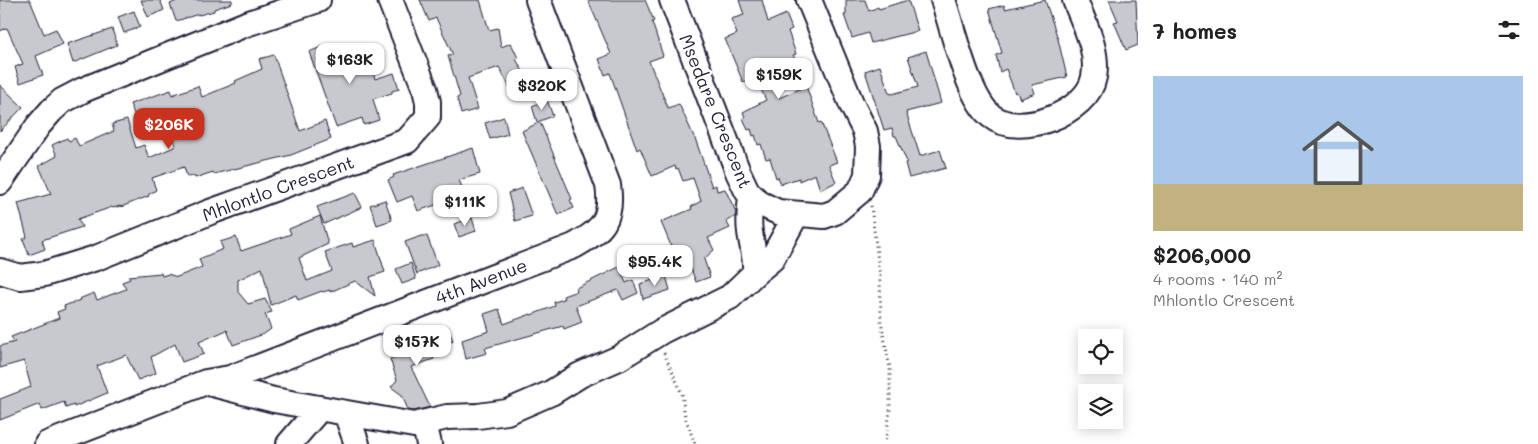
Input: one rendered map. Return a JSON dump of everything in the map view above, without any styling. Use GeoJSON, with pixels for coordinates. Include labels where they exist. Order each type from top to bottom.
{"type":"FeatureCollection","features":[{"type":"Feature","properties":{"kind":"street"},"geometry":{"type":"LineString","coordinates":[[0,182],[38,126],[62,101],[83,90],[246,24],[318,0]]}},
{"type":"Feature","properties":{"kind":"street","name":"Mhlontlo Crescent"},"geometry":{"type":"LineString","coordinates":[[0,271],[20,277],[44,274],[96,258],[210,212],[407,141],[428,117],[428,102],[425,88],[390,0]]}},
{"type":"Feature","properties":{"kind":"street","name":"4th Avenue"},"geometry":{"type":"LineString","coordinates":[[47,444],[206,382],[239,374],[574,246],[594,235],[605,222],[609,211],[608,185],[538,0]]}},
{"type":"Feature","properties":{"kind":"street","name":"Msedare Crescent"},"geometry":{"type":"LineString","coordinates":[[672,0],[738,172],[751,196],[759,203],[778,212],[824,216],[835,212],[860,191],[868,175]]}},
{"type":"Feature","properties":{"kind":"street"},"geometry":{"type":"LineString","coordinates":[[809,0],[852,105],[865,131],[868,146],[868,175]]}},
{"type":"Feature","properties":{"kind":"street"},"geometry":{"type":"LineString","coordinates":[[943,0],[974,92],[982,108],[991,117],[1006,124],[1021,126],[1046,120],[1076,106],[1087,94],[1094,79],[1095,60],[1092,44],[1075,0]]}},
{"type":"Feature","properties":{"kind":"street"},"geometry":{"type":"LineString","coordinates":[[751,196],[749,214],[750,232],[756,259],[754,273]]}},
{"type":"Feature","properties":{"kind":"street"},"geometry":{"type":"LineString","coordinates":[[206,382],[274,400],[414,425],[426,433],[447,417],[478,416],[507,412],[551,393],[580,375],[618,358],[662,331],[730,297],[754,273],[772,259],[796,215]]}},
{"type":"Feature","properties":{"kind":"street"},"geometry":{"type":"LineString","coordinates":[[289,444],[320,408]]}},
{"type":"Feature","properties":{"kind":"street"},"geometry":{"type":"LineString","coordinates":[[346,413],[357,444]]}},
{"type":"Feature","properties":{"kind":"path"},"geometry":{"type":"LineString","coordinates":[[868,175],[880,277],[881,321],[890,368],[890,411],[885,444]]}},
{"type":"Feature","properties":{"kind":"path"},"geometry":{"type":"LineString","coordinates":[[662,331],[660,344],[682,394],[685,417],[695,444]]}},
{"type":"Feature","properties":{"kind":"building"},"geometry":{"type":"Polygon","coordinates":[[[0,0],[30,0],[44,34],[56,29],[63,44],[36,56],[43,75],[20,83],[15,67],[23,64],[7,28],[0,31],[0,0]]]}},
{"type":"Feature","properties":{"kind":"building"},"geometry":{"type":"Polygon","coordinates":[[[141,0],[160,0],[164,10],[148,17],[141,0]]]}},
{"type":"Feature","properties":{"kind":"building"},"geometry":{"type":"Polygon","coordinates":[[[179,0],[232,0],[232,3],[214,9],[214,11],[176,21],[170,4],[179,0]]]}},
{"type":"Feature","properties":{"kind":"building"},"geometry":{"type":"Polygon","coordinates":[[[420,0],[480,0],[489,30],[498,28],[501,47],[511,43],[518,58],[516,59],[526,77],[524,78],[527,84],[512,92],[499,67],[468,78],[478,109],[461,114],[457,98],[460,96],[448,56],[453,55],[436,18],[429,21],[420,0]]]}},
{"type":"Feature","properties":{"kind":"building"},"geometry":{"type":"Polygon","coordinates":[[[588,0],[645,0],[654,21],[652,22],[663,56],[649,61],[668,108],[679,104],[696,141],[712,187],[716,185],[717,191],[725,189],[736,212],[735,217],[726,221],[730,228],[708,238],[714,250],[704,259],[710,277],[696,282],[688,261],[673,265],[668,247],[671,246],[661,222],[692,209],[691,207],[701,201],[693,178],[683,181],[678,168],[676,169],[675,166],[652,176],[640,148],[637,150],[610,73],[605,75],[599,59],[611,54],[588,0]]]}},
{"type":"Feature","properties":{"kind":"building"},"geometry":{"type":"Polygon","coordinates":[[[739,0],[762,0],[768,22],[786,14],[792,29],[788,31],[796,54],[793,55],[796,61],[768,70],[779,98],[806,86],[819,123],[821,122],[837,162],[829,165],[836,182],[820,190],[815,174],[799,181],[799,178],[781,184],[778,177],[776,178],[770,158],[766,159],[761,144],[758,145],[751,129],[748,130],[743,118],[745,117],[743,112],[766,100],[755,77],[743,82],[725,39],[737,34],[731,19],[744,15],[739,0]]]}},
{"type":"Feature","properties":{"kind":"building"},"geometry":{"type":"Polygon","coordinates":[[[846,0],[865,0],[869,11],[908,0],[918,31],[871,43],[868,33],[852,38],[844,15],[846,15],[846,0]]]}},
{"type":"Feature","properties":{"kind":"building"},"geometry":{"type":"Polygon","coordinates":[[[1045,0],[1058,39],[1067,77],[1032,85],[1035,93],[1020,99],[1017,92],[1015,93],[1006,69],[1000,72],[996,55],[1002,53],[989,9],[1004,5],[1005,9],[1045,0]]]}},
{"type":"Feature","properties":{"kind":"building"},"geometry":{"type":"Polygon","coordinates":[[[1109,0],[1136,0],[1138,45],[1126,50],[1114,22],[1118,21],[1109,0]]]}},
{"type":"Feature","properties":{"kind":"building"},"geometry":{"type":"Polygon","coordinates":[[[134,11],[140,27],[124,33],[118,17],[134,11]]]}},
{"type":"Feature","properties":{"kind":"building"},"geometry":{"type":"Polygon","coordinates":[[[112,29],[117,45],[73,63],[67,44],[112,29]]]}},
{"type":"Feature","properties":{"kind":"building"},"geometry":{"type":"Polygon","coordinates":[[[326,45],[328,51],[355,45],[364,75],[373,72],[375,79],[394,73],[399,89],[373,99],[379,120],[364,125],[362,118],[336,127],[309,52],[326,45]]]}},
{"type":"Feature","properties":{"kind":"building"},"geometry":{"type":"Polygon","coordinates":[[[926,51],[941,103],[906,112],[920,156],[940,150],[946,168],[909,178],[905,163],[907,162],[892,128],[884,130],[865,71],[880,66],[889,93],[892,94],[918,87],[908,57],[926,51]]]}},
{"type":"Feature","properties":{"kind":"building"},"geometry":{"type":"Polygon","coordinates":[[[274,55],[300,131],[325,121],[331,139],[291,155],[214,174],[213,172],[195,178],[194,176],[187,177],[184,167],[152,178],[156,190],[149,196],[121,207],[112,207],[78,219],[82,227],[42,240],[45,249],[29,255],[23,239],[27,237],[18,203],[51,194],[39,166],[57,156],[52,145],[67,138],[69,141],[75,138],[79,146],[114,131],[112,124],[127,120],[136,148],[144,145],[149,158],[175,145],[161,111],[137,121],[130,104],[171,90],[172,95],[198,86],[202,97],[236,83],[235,81],[262,69],[259,59],[274,55]]]}},
{"type":"Feature","properties":{"kind":"building"},"geometry":{"type":"Polygon","coordinates":[[[0,85],[23,107],[0,131],[0,85]]]}},
{"type":"Feature","properties":{"kind":"building"},"geometry":{"type":"Polygon","coordinates":[[[547,100],[553,116],[537,122],[532,106],[547,100]]]}},
{"type":"Feature","properties":{"kind":"building"},"geometry":{"type":"Polygon","coordinates":[[[504,117],[508,134],[490,139],[485,123],[504,117]]]}},
{"type":"Feature","properties":{"kind":"building"},"geometry":{"type":"Polygon","coordinates":[[[540,122],[574,208],[558,215],[522,131],[540,122]]]}},
{"type":"Feature","properties":{"kind":"building"},"geometry":{"type":"Polygon","coordinates":[[[473,148],[480,174],[459,180],[465,195],[418,211],[412,196],[397,202],[388,180],[394,177],[393,175],[473,148]]]}},
{"type":"Feature","properties":{"kind":"building"},"geometry":{"type":"Polygon","coordinates":[[[522,188],[532,216],[515,221],[508,193],[522,188]]]}},
{"type":"Feature","properties":{"kind":"building"},"geometry":{"type":"Polygon","coordinates":[[[355,193],[362,207],[324,224],[317,207],[355,193]]]}},
{"type":"Feature","properties":{"kind":"building"},"geometry":{"type":"Polygon","coordinates":[[[385,200],[392,220],[377,225],[370,205],[385,200]]]}},
{"type":"Feature","properties":{"kind":"building"},"geometry":{"type":"Polygon","coordinates":[[[320,216],[328,244],[299,258],[307,281],[332,271],[325,252],[352,243],[353,247],[375,240],[385,272],[370,277],[375,296],[355,281],[330,292],[330,290],[322,291],[298,300],[296,295],[271,305],[262,268],[238,280],[238,292],[248,304],[265,299],[272,312],[265,314],[271,329],[264,334],[233,345],[227,330],[199,342],[204,354],[182,362],[175,344],[151,357],[156,373],[138,380],[126,355],[97,366],[107,393],[74,407],[74,405],[66,408],[64,402],[42,410],[40,404],[0,420],[0,399],[31,387],[24,361],[0,368],[0,346],[15,342],[11,337],[59,318],[57,312],[65,309],[64,306],[79,299],[94,293],[97,300],[126,289],[122,282],[130,279],[128,276],[161,273],[162,276],[168,274],[177,277],[202,267],[199,259],[223,249],[220,242],[236,237],[241,251],[291,234],[289,229],[320,216]]]}},
{"type":"Feature","properties":{"kind":"building"},"geometry":{"type":"Polygon","coordinates":[[[472,218],[476,231],[459,237],[454,224],[472,218]]]}},
{"type":"Feature","properties":{"kind":"building"},"geometry":{"type":"Polygon","coordinates":[[[421,236],[427,236],[438,265],[417,274],[405,242],[421,236]]]}},
{"type":"Feature","properties":{"kind":"building"},"geometry":{"type":"Polygon","coordinates":[[[411,263],[416,279],[402,284],[396,269],[411,263]]]}},
{"type":"Feature","properties":{"kind":"building"},"geometry":{"type":"Polygon","coordinates":[[[619,267],[626,283],[633,280],[638,293],[623,300],[618,290],[576,306],[582,322],[564,329],[563,326],[485,348],[487,353],[466,359],[462,340],[489,331],[484,314],[499,309],[504,324],[531,315],[555,306],[554,302],[564,299],[563,296],[577,291],[576,288],[619,267]]]}},
{"type":"Feature","properties":{"kind":"building"},"geometry":{"type":"Polygon","coordinates":[[[666,276],[670,290],[643,299],[640,284],[666,276]]]}},
{"type":"Feature","properties":{"kind":"building"},"geometry":{"type":"Polygon","coordinates":[[[448,327],[453,341],[431,349],[434,359],[411,367],[430,407],[414,411],[408,410],[402,395],[391,387],[397,380],[390,359],[413,350],[409,340],[448,327]]]}}]}
